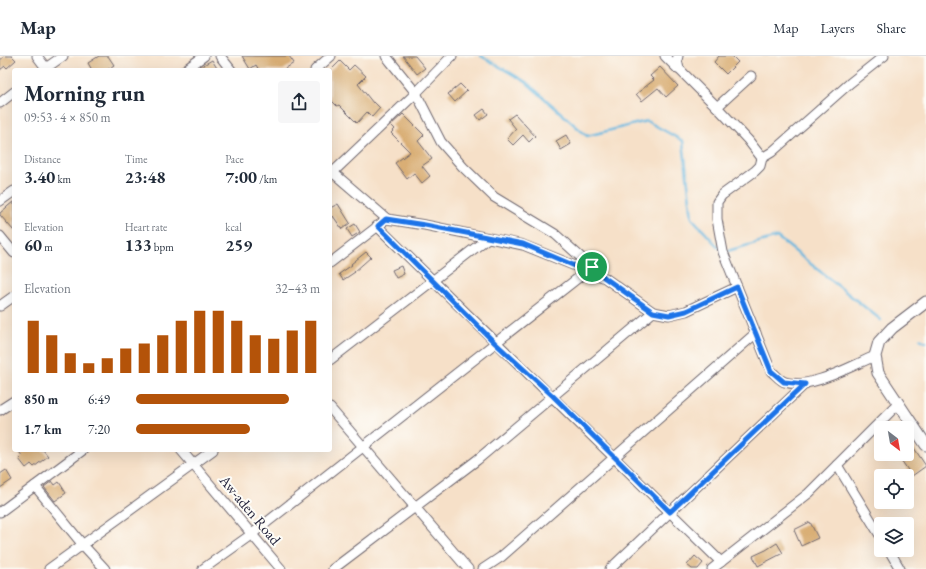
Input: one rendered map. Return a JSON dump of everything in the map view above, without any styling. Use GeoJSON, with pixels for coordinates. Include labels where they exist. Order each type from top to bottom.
{"type":"FeatureCollection","features":[{"type":"Feature","properties":{"kind":"street"},"geometry":{"type":"LineString","coordinates":[[37,56],[45,68]]}},
{"type":"Feature","properties":{"kind":"street"},"geometry":{"type":"LineString","coordinates":[[47,68],[63,56]]}},
{"type":"Feature","properties":{"kind":"street"},"geometry":{"type":"LineString","coordinates":[[188,68],[204,56]]}},
{"type":"Feature","properties":{"kind":"street"},"geometry":{"type":"LineString","coordinates":[[220,56],[229,68]]}},
{"type":"Feature","properties":{"kind":"street"},"geometry":{"type":"LineString","coordinates":[[317,68],[331,56]]}},
{"type":"Feature","properties":{"kind":"street"},"geometry":{"type":"LineString","coordinates":[[386,56],[416,93],[440,142],[463,167],[494,197],[555,234],[589,269]]}},
{"type":"Feature","properties":{"kind":"street"},"geometry":{"type":"LineString","coordinates":[[332,172],[416,93],[452,56]]}},
{"type":"Feature","properties":{"kind":"street"},"geometry":{"type":"LineString","coordinates":[[665,56],[717,107],[748,140],[762,158]]}},
{"type":"Feature","properties":{"kind":"street"},"geometry":{"type":"LineString","coordinates":[[678,56],[677,60],[679,69]]}},
{"type":"Feature","properties":{"kind":"street"},"geometry":{"type":"LineString","coordinates":[[875,356],[805,384],[784,382],[771,371],[722,252],[717,219],[717,202],[722,195],[755,171],[760,166],[762,158],[772,152],[850,83],[884,56]]}},
{"type":"Feature","properties":{"kind":"street"},"geometry":{"type":"LineString","coordinates":[[717,107],[751,76]]}},
{"type":"Feature","properties":{"kind":"street"},"geometry":{"type":"LineString","coordinates":[[0,103],[12,94]]}},
{"type":"Feature","properties":{"kind":"street"},"geometry":{"type":"LineString","coordinates":[[332,174],[386,219],[523,244],[589,269],[605,278],[653,312],[669,315],[686,311],[737,287]]}},
{"type":"Feature","properties":{"kind":"street"},"geometry":{"type":"LineString","coordinates":[[0,201],[12,192]]}},
{"type":"Feature","properties":{"kind":"street"},"geometry":{"type":"LineString","coordinates":[[332,261],[386,219]]}},
{"type":"Feature","properties":{"kind":"street"},"geometry":{"type":"LineString","coordinates":[[378,226],[495,343],[553,396],[721,562]]}},
{"type":"Feature","properties":{"kind":"street"},"geometry":{"type":"LineString","coordinates":[[0,236],[12,251]]}},
{"type":"Feature","properties":{"kind":"street"},"geometry":{"type":"LineString","coordinates":[[332,358],[488,238]]}},
{"type":"Feature","properties":{"kind":"street"},"geometry":{"type":"LineString","coordinates":[[203,569],[252,534],[589,269]]}},
{"type":"Feature","properties":{"kind":"street"},"geometry":{"type":"LineString","coordinates":[[0,306],[12,297]]}},
{"type":"Feature","properties":{"kind":"street"},"geometry":{"type":"LineString","coordinates":[[926,302],[892,328],[879,342],[875,356],[878,373],[926,445]]}},
{"type":"Feature","properties":{"kind":"street"},"geometry":{"type":"LineString","coordinates":[[333,569],[477,460],[653,312]]}},
{"type":"Feature","properties":{"kind":"street"},"geometry":{"type":"LineString","coordinates":[[483,569],[501,557],[756,333]]}},
{"type":"Feature","properties":{"kind":"street"},"geometry":{"type":"LineString","coordinates":[[610,569],[805,384]]}},
{"type":"Feature","properties":{"kind":"street"},"geometry":{"type":"LineString","coordinates":[[0,410],[12,402]]}},
{"type":"Feature","properties":{"kind":"street"},"geometry":{"type":"LineString","coordinates":[[712,569],[809,493],[898,404]]}},
{"type":"Feature","properties":{"kind":"street"},"geometry":{"type":"LineString","coordinates":[[332,410],[468,569]]}},
{"type":"Feature","properties":{"kind":"street"},"geometry":{"type":"LineString","coordinates":[[0,512],[80,452]]}},
{"type":"Feature","properties":{"kind":"street","name":"Aw-aden Road"},"geometry":{"type":"LineString","coordinates":[[183,452],[281,569]]}},
{"type":"Feature","properties":{"kind":"street"},"geometry":{"type":"LineString","coordinates":[[49,569],[210,452]]}},
{"type":"Feature","properties":{"kind":"street"},"geometry":{"type":"LineString","coordinates":[[837,465],[874,526]]}},
{"type":"Feature","properties":{"kind":"street"},"geometry":{"type":"LineString","coordinates":[[35,486],[83,545],[105,569]]}},
{"type":"Feature","properties":{"kind":"street"},"geometry":{"type":"LineString","coordinates":[[893,557],[900,569]]}},
{"type":"Feature","properties":{"kind":"building"},"geometry":{"type":"Polygon","coordinates":[[[5,56],[12,56],[16,60],[7,68],[5,66],[0,70],[0,60],[5,56]]]}},
{"type":"Feature","properties":{"kind":"building"},"geometry":{"type":"Polygon","coordinates":[[[99,56],[108,56],[114,65],[110,68],[91,68],[88,63],[99,56]]]}},
{"type":"Feature","properties":{"kind":"building"},"geometry":{"type":"Polygon","coordinates":[[[242,56],[289,56],[294,63],[286,68],[258,68],[256,65],[249,68],[242,56]]]}},
{"type":"Feature","properties":{"kind":"building"},"geometry":{"type":"Polygon","coordinates":[[[403,56],[415,56],[425,68],[417,74],[403,56]]]}},
{"type":"Feature","properties":{"kind":"building"},"geometry":{"type":"Polygon","coordinates":[[[719,56],[732,56],[738,62],[726,74],[714,62],[719,56]]]}},
{"type":"Feature","properties":{"kind":"building"},"geometry":{"type":"Polygon","coordinates":[[[212,60],[217,68],[198,68],[212,60]]]}},
{"type":"Feature","properties":{"kind":"building"},"geometry":{"type":"Polygon","coordinates":[[[340,61],[349,70],[354,65],[366,76],[358,84],[373,103],[374,102],[380,108],[372,117],[367,112],[357,123],[339,105],[337,106],[332,101],[332,69],[340,61]]]}},
{"type":"Feature","properties":{"kind":"building"},"geometry":{"type":"Polygon","coordinates":[[[660,67],[678,86],[666,97],[658,88],[642,101],[636,94],[654,80],[650,76],[660,67]]]}},
{"type":"Feature","properties":{"kind":"building"},"geometry":{"type":"Polygon","coordinates":[[[460,84],[467,91],[455,102],[448,94],[460,84]]]}},
{"type":"Feature","properties":{"kind":"building"},"geometry":{"type":"Polygon","coordinates":[[[484,109],[488,114],[480,120],[476,115],[484,109]]]}},
{"type":"Feature","properties":{"kind":"building"},"geometry":{"type":"Polygon","coordinates":[[[403,114],[424,135],[418,141],[432,159],[422,166],[430,176],[422,183],[414,173],[407,179],[395,163],[410,152],[391,133],[395,129],[391,125],[403,114]]]}},
{"type":"Feature","properties":{"kind":"building"},"geometry":{"type":"Polygon","coordinates":[[[515,114],[535,136],[529,142],[523,135],[513,145],[507,139],[516,129],[508,119],[515,114]]]}},
{"type":"Feature","properties":{"kind":"building"},"geometry":{"type":"Polygon","coordinates":[[[566,135],[571,144],[561,150],[556,141],[566,135]]]}},
{"type":"Feature","properties":{"kind":"building"},"geometry":{"type":"Polygon","coordinates":[[[12,203],[12,229],[0,215],[0,213],[12,203]]]}},
{"type":"Feature","properties":{"kind":"building"},"geometry":{"type":"Polygon","coordinates":[[[338,204],[350,223],[342,229],[332,217],[332,207],[338,204]]]}},
{"type":"Feature","properties":{"kind":"building"},"geometry":{"type":"Polygon","coordinates":[[[355,224],[360,232],[352,237],[347,229],[355,224]]]}},
{"type":"Feature","properties":{"kind":"building"},"geometry":{"type":"Polygon","coordinates":[[[366,252],[371,257],[355,272],[343,280],[339,274],[352,265],[351,264],[366,252]]]}},
{"type":"Feature","properties":{"kind":"building"},"geometry":{"type":"Polygon","coordinates":[[[401,266],[404,274],[396,278],[392,270],[401,266]]]}},
{"type":"Feature","properties":{"kind":"building"},"geometry":{"type":"Polygon","coordinates":[[[914,448],[926,466],[914,475],[914,469],[907,469],[902,461],[914,461],[914,448]]]}},
{"type":"Feature","properties":{"kind":"building"},"geometry":{"type":"Polygon","coordinates":[[[19,452],[45,452],[48,456],[34,467],[31,464],[26,468],[19,459],[22,456],[19,452]]]}},
{"type":"Feature","properties":{"kind":"building"},"geometry":{"type":"Polygon","coordinates":[[[6,470],[12,480],[0,488],[0,474],[6,470]]]}},
{"type":"Feature","properties":{"kind":"building"},"geometry":{"type":"Polygon","coordinates":[[[52,481],[55,485],[59,482],[66,493],[55,501],[44,487],[52,481]]]}},
{"type":"Feature","properties":{"kind":"building"},"geometry":{"type":"Polygon","coordinates":[[[810,522],[818,538],[801,546],[794,530],[810,522]]]}},
{"type":"Feature","properties":{"kind":"building"},"geometry":{"type":"Polygon","coordinates":[[[777,543],[783,553],[758,566],[753,556],[777,543]]]}},
{"type":"Feature","properties":{"kind":"building"},"geometry":{"type":"Polygon","coordinates":[[[695,556],[703,563],[698,569],[692,569],[687,565],[695,556]]]}},
{"type":"Feature","properties":{"kind":"waterway"},"geometry":{"type":"LineString","coordinates":[[481,56],[526,82],[587,136],[647,121],[683,141],[692,218],[719,248]]}},
{"type":"Feature","properties":{"kind":"waterway"},"geometry":{"type":"LineString","coordinates":[[724,252],[777,237],[881,320]]}},
{"type":"Feature","properties":{"kind":"waterway"},"geometry":{"type":"LineString","coordinates":[[920,339],[926,342]]}},
{"type":"Feature","properties":{"kind":"route"},"geometry":{"type":"LineString","coordinates":[[386,219],[425,225],[523,244],[587,271],[592,267],[653,312],[669,315],[686,311],[737,287],[771,371],[784,382],[805,384],[670,512],[553,396],[495,343],[378,226],[386,219]]}}]}
